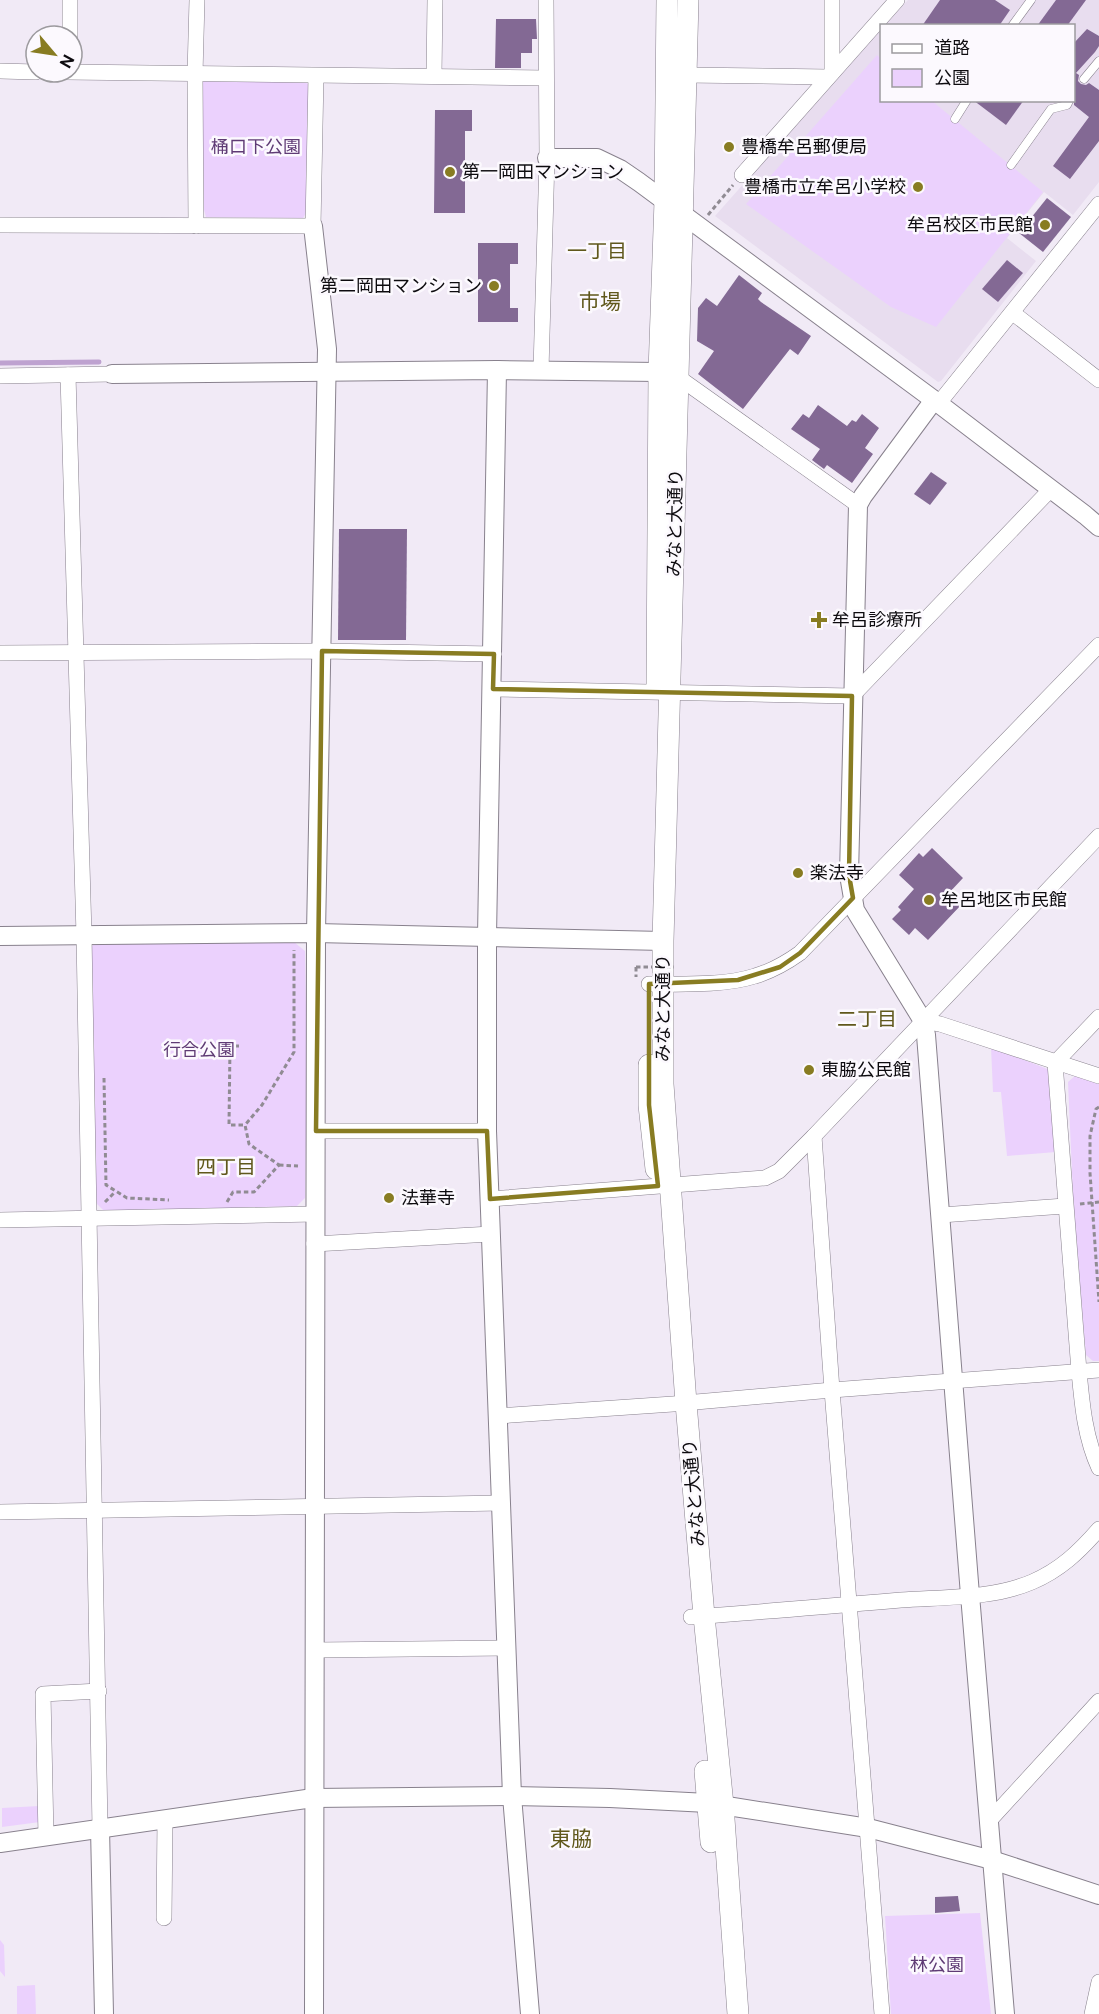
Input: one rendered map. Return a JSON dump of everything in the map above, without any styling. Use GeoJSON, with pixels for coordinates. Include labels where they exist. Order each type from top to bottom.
{"type":"FeatureCollection","features":[{"type":"Feature","properties":{"kind":"main road","name":"みなと大通り"},"geometry":{"type":"LineString","coordinates":[[667,0],[665,201],[668,375],[664,693],[657,940],[662,978],[665,1186],[679,1404],[715,1804],[738,2014]]}},
{"type":"Feature","properties":{"kind":"main road","name":"みなと大通り"},"geometry":{"type":"LineString","coordinates":[[668,375],[682,214],[688,0]]}},
{"type":"Feature","properties":{"kind":"main road","name":"みなと大通り"},"geometry":{"type":"LineString","coordinates":[[715,1804],[723,2014]]}},
{"type":"Feature","properties":{"kind":"street"},"geometry":{"type":"LineString","coordinates":[[70,0],[70,24]]}},
{"type":"Feature","properties":{"kind":"street"},"geometry":{"type":"LineString","coordinates":[[196,226],[197,0]]}},
{"type":"Feature","properties":{"kind":"street"},"geometry":{"type":"LineString","coordinates":[[434,76],[435,0]]}},
{"type":"Feature","properties":{"kind":"street"},"geometry":{"type":"LineString","coordinates":[[542,370],[547,158],[546,0]]}},
{"type":"Feature","properties":{"kind":"street"},"geometry":{"type":"LineString","coordinates":[[830,75],[832,0]]}},
{"type":"Feature","properties":{"kind":"street"},"geometry":{"type":"LineString","coordinates":[[742,175],[897,0]]}},
{"type":"Feature","properties":{"kind":"street"},"geometry":{"type":"LineString","coordinates":[[0,71],[24,72]]}},
{"type":"Feature","properties":{"kind":"street"},"geometry":{"type":"LineString","coordinates":[[84,72],[546,78]]}},
{"type":"Feature","properties":{"kind":"street"},"geometry":{"type":"LineString","coordinates":[[686,75],[830,75]]}},
{"type":"Feature","properties":{"kind":"street"},"geometry":{"type":"LineString","coordinates":[[314,2014],[316,933],[327,372],[327,349],[313,226],[316,76]]}},
{"type":"Feature","properties":{"kind":"street"},"geometry":{"type":"LineString","coordinates":[[547,158],[597,158],[620,169],[937,402],[1099,527]]}},
{"type":"Feature","properties":{"kind":"street"},"geometry":{"type":"LineString","coordinates":[[1005,2014],[926,1035],[923,1021],[855,910],[849,875],[858,505],[937,402],[1096,213]]}},
{"type":"Feature","properties":{"kind":"street"},"geometry":{"type":"LineString","coordinates":[[0,225],[313,226]]}},
{"type":"Feature","properties":{"kind":"street"},"geometry":{"type":"LineString","coordinates":[[1013,314],[1099,380]]}},
{"type":"Feature","properties":{"kind":"street"},"geometry":{"type":"LineString","coordinates":[[497,369],[487,1131],[512,1796],[530,2014]]}},
{"type":"Feature","properties":{"kind":"street"},"geometry":{"type":"LineString","coordinates":[[0,376],[497,369],[668,375],[858,505]]}},
{"type":"Feature","properties":{"kind":"street"},"geometry":{"type":"LineString","coordinates":[[68,375],[84,935],[104,2014]]}},
{"type":"Feature","properties":{"kind":"street"},"geometry":{"type":"LineString","coordinates":[[493,689],[852,696],[1051,489]]}},
{"type":"Feature","properties":{"kind":"street"},"geometry":{"type":"LineString","coordinates":[[662,978],[738,980],[780,967],[800,953],[825,930],[853,898],[1099,645]]}},
{"type":"Feature","properties":{"kind":"street"},"geometry":{"type":"LineString","coordinates":[[0,653],[322,651],[494,654]]}},
{"type":"Feature","properties":{"kind":"street"},"geometry":{"type":"LineString","coordinates":[[490,1198],[765,1178],[779,1171],[1099,836]]}},
{"type":"Feature","properties":{"kind":"street"},"geometry":{"type":"LineString","coordinates":[[0,936],[316,933],[657,940]]}},
{"type":"Feature","properties":{"kind":"street"},"geometry":{"type":"LineString","coordinates":[[1099,1017],[1055,1063],[1079,1371],[1084,1414],[1099,1468]]}},
{"type":"Feature","properties":{"kind":"street"},"geometry":{"type":"LineString","coordinates":[[923,1021],[940,1023],[1099,1076]]}},
{"type":"Feature","properties":{"kind":"street"},"geometry":{"type":"LineString","coordinates":[[316,1131],[487,1131]]}},
{"type":"Feature","properties":{"kind":"street"},"geometry":{"type":"LineString","coordinates":[[814,1136],[882,2014]]}},
{"type":"Feature","properties":{"kind":"street"},"geometry":{"type":"LineString","coordinates":[[941,1215],[1065,1206]]}},
{"type":"Feature","properties":{"kind":"street"},"geometry":{"type":"LineString","coordinates":[[0,1220],[315,1214]]}},
{"type":"Feature","properties":{"kind":"street"},"geometry":{"type":"LineString","coordinates":[[314,1244],[491,1234]]}},
{"type":"Feature","properties":{"kind":"street"},"geometry":{"type":"LineString","coordinates":[[497,1416],[679,1404],[953,1380],[1099,1370]]}},
{"type":"Feature","properties":{"kind":"street"},"geometry":{"type":"LineString","coordinates":[[0,1512],[501,1503]]}},
{"type":"Feature","properties":{"kind":"street"},"geometry":{"type":"LineString","coordinates":[[698,1617],[970,1595],[1016,1588],[1066,1564],[1099,1529]]}},
{"type":"Feature","properties":{"kind":"street"},"geometry":{"type":"LineString","coordinates":[[316,1650],[506,1648]]}},
{"type":"Feature","properties":{"kind":"street"},"geometry":{"type":"LineString","coordinates":[[46,1836],[43,1694],[99,1691]]}},
{"type":"Feature","properties":{"kind":"street"},"geometry":{"type":"LineString","coordinates":[[990,1820],[1099,1701]]}},
{"type":"Feature","properties":{"kind":"street"},"geometry":{"type":"LineString","coordinates":[[0,1843],[313,1798],[512,1796],[610,1798],[715,1804],[868,1828],[992,1860],[1099,1895]]}},
{"type":"Feature","properties":{"kind":"street"},"geometry":{"type":"LineString","coordinates":[[164,1918],[165,1819]]}},
{"type":"Feature","properties":{"kind":"street"},"geometry":{"type":"LineString","coordinates":[[1092,2014],[1099,1982]]}},
{"type":"Feature","properties":{"kind":"lane"},"geometry":{"type":"LineString","coordinates":[[1013,24],[1027,1]]}},
{"type":"Feature","properties":{"kind":"lane"},"geometry":{"type":"LineString","coordinates":[[1084,79],[1099,61]]}},
{"type":"Feature","properties":{"kind":"lane"},"geometry":{"type":"LineString","coordinates":[[955,119],[966,102]]}},
{"type":"Feature","properties":{"kind":"lane"},"geometry":{"type":"LineString","coordinates":[[1011,165],[1051,109],[1067,105],[1068,102]]}},
{"type":"Feature","properties":{"kind":"path"},"geometry":{"type":"LineString","coordinates":[[706,216],[742,175]]}},
{"type":"Feature","properties":{"kind":"path"},"geometry":{"type":"LineString","coordinates":[[238,1046],[230,1046],[229,1125],[245,1125],[262,1105],[294,1052],[294,950]]}},
{"type":"Feature","properties":{"kind":"path"},"geometry":{"type":"LineString","coordinates":[[636,967],[662,978]]}},
{"type":"Feature","properties":{"kind":"path"},"geometry":{"type":"LineString","coordinates":[[104,1078],[106,1185],[127,1198],[171,1200]]}},
{"type":"Feature","properties":{"kind":"path"},"geometry":{"type":"LineString","coordinates":[[1099,1107],[1096,1109],[1090,1136],[1090,1173],[1099,1302]]}},
{"type":"Feature","properties":{"kind":"path"},"geometry":{"type":"LineString","coordinates":[[245,1125],[249,1144],[279,1165],[307,1166]]}},
{"type":"Feature","properties":{"kind":"path"},"geometry":{"type":"LineString","coordinates":[[227,1202],[233,1192],[254,1192],[279,1165]]}},
{"type":"Feature","properties":{"kind":"highlighted area"},"geometry":{"type":"Polygon","coordinates":[[[322,651],[494,654],[493,689],[852,696],[849,875],[853,898],[800,953],[780,967],[738,980],[649,984],[649,1105],[658,1186],[490,1199],[487,1131],[316,1131],[322,651]]]}},
{"type":"Feature","properties":{"kind":"shaded area","name":"豊橋市立牟呂小学校"},"geometry":{"type":"Polygon","coordinates":[[[908,0],[1099,0],[1099,182],[1073,215],[1044,192],[1007,238],[1036,261],[938,382],[715,216],[880,30],[880,102],[1075,102],[1075,24],[886,24],[908,0]]]}},
{"type":"Feature","properties":{"kind":"green space"},"geometry":{"type":"Polygon","coordinates":[[[877,55],[880,58],[880,102],[933,102],[1043,192],[936,327],[891,307],[746,204],[877,55]]]}},
{"type":"Feature","properties":{"kind":"green space","name":"桶口下公園"},"geometry":{"type":"Polygon","coordinates":[[[208,77],[301,80],[308,84],[308,210],[303,218],[206,217],[202,83],[208,77]]]}},
{"type":"Feature","properties":{"kind":"green space","name":"行合公園"},"geometry":{"type":"Polygon","coordinates":[[[96,942],[294,942],[305,951],[307,1068],[305,1198],[297,1206],[105,1212],[96,1203],[89,950],[96,942]]]}},
{"type":"Feature","properties":{"kind":"green space"},"geometry":{"type":"Polygon","coordinates":[[[991,1047],[1050,1070],[1056,1152],[1007,1156],[1001,1092],[993,1092],[991,1047]]]}},
{"type":"Feature","properties":{"kind":"green space"},"geometry":{"type":"Polygon","coordinates":[[[1075,1076],[1099,1083],[1099,1361],[1093,1361],[1086,1355],[1074,1218],[1068,1082],[1075,1076]]]}},
{"type":"Feature","properties":{"kind":"green space"},"geometry":{"type":"Polygon","coordinates":[[[39,1806],[40,1822],[2,1827],[2,1808],[39,1806]]]}},
{"type":"Feature","properties":{"kind":"green space","name":"林公園"},"geometry":{"type":"Polygon","coordinates":[[[980,1913],[991,2014],[891,2014],[885,1916],[980,1913]]]}},
{"type":"Feature","properties":{"kind":"green space"},"geometry":{"type":"Polygon","coordinates":[[[0,1940],[4,1945],[5,1977],[0,1971],[0,1940]]]}},
{"type":"Feature","properties":{"kind":"green space"},"geometry":{"type":"Polygon","coordinates":[[[35,1985],[36,2014],[17,2014],[17,1986],[35,1985]]]}},
{"type":"Feature","properties":{"kind":"building"},"geometry":{"type":"Polygon","coordinates":[[[940,0],[995,0],[1010,10],[1000,24],[923,24],[940,0]]]}},
{"type":"Feature","properties":{"kind":"building"},"geometry":{"type":"Polygon","coordinates":[[[1056,0],[1086,0],[1068,24],[1038,24],[1056,0]]]}},
{"type":"Feature","properties":{"kind":"building"},"geometry":{"type":"Polygon","coordinates":[[[496,19],[536,19],[537,39],[532,39],[532,53],[521,53],[521,68],[495,68],[496,19]]]}},
{"type":"Feature","properties":{"kind":"building"},"geometry":{"type":"Polygon","coordinates":[[[1087,29],[1099,36],[1099,46],[1076,73],[1079,75],[1078,81],[1081,84],[1089,83],[1099,90],[1099,141],[1070,179],[1053,166],[1089,117],[1074,105],[1075,42],[1087,29]]]}},
{"type":"Feature","properties":{"kind":"building"},"geometry":{"type":"Polygon","coordinates":[[[976,102],[1023,102],[1006,125],[976,102]]]}},
{"type":"Feature","properties":{"kind":"building","name":"第一岡田マンション"},"geometry":{"type":"Polygon","coordinates":[[[435,110],[472,110],[472,131],[465,131],[465,213],[434,213],[435,110]]]}},
{"type":"Feature","properties":{"kind":"building","name":"牟呂校区市民館"},"geometry":{"type":"Polygon","coordinates":[[[1047,198],[1071,217],[1043,252],[1019,233],[1047,198]]]}},
{"type":"Feature","properties":{"kind":"building","name":"第二岡田マンション"},"geometry":{"type":"Polygon","coordinates":[[[478,243],[518,243],[518,264],[510,264],[510,308],[518,308],[518,322],[478,322],[478,243]]]}},
{"type":"Feature","properties":{"kind":"building"},"geometry":{"type":"Polygon","coordinates":[[[1007,260],[1023,273],[998,302],[982,289],[1007,260]]]}},
{"type":"Feature","properties":{"kind":"building"},"geometry":{"type":"Polygon","coordinates":[[[739,275],[762,293],[758,299],[761,302],[811,336],[798,355],[790,349],[743,409],[698,374],[714,351],[697,341],[698,308],[706,298],[717,306],[739,275]]]}},
{"type":"Feature","properties":{"kind":"building"},"geometry":{"type":"Polygon","coordinates":[[[818,405],[847,426],[852,420],[856,422],[862,414],[879,428],[865,448],[873,454],[852,483],[827,465],[824,469],[812,460],[820,449],[791,429],[803,414],[809,418],[818,405]]]}},
{"type":"Feature","properties":{"kind":"building"},"geometry":{"type":"Polygon","coordinates":[[[931,472],[947,483],[930,505],[914,494],[931,472]]]}},
{"type":"Feature","properties":{"kind":"building"},"geometry":{"type":"Polygon","coordinates":[[[339,529],[407,529],[406,640],[338,640],[339,529]]]}},
{"type":"Feature","properties":{"kind":"building","name":"牟呂地区市民館"},"geometry":{"type":"Polygon","coordinates":[[[932,848],[963,878],[948,894],[961,905],[928,940],[915,928],[909,935],[892,919],[901,910],[898,907],[914,889],[899,875],[919,853],[923,857],[932,848]]]}},
{"type":"Feature","properties":{"kind":"building"},"geometry":{"type":"Polygon","coordinates":[[[958,1896],[960,1911],[935,1913],[935,1897],[958,1896]]]}},
{"type":"Feature","properties":{"kind":"waterway"},"geometry":{"type":"LineString","coordinates":[[0,363],[99,362]]}},
{"type":"Feature","properties":{"kind":"place","name":"豊橋牟呂郵便局"},"geometry":{"type":"Point","coordinates":[729,147]}},
{"type":"Feature","properties":{"kind":"place","name":"第一岡田マンション"},"geometry":{"type":"Point","coordinates":[450,172]}},
{"type":"Feature","properties":{"kind":"place","name":"豊橋市立牟呂小学校"},"geometry":{"type":"Point","coordinates":[918,187]}},
{"type":"Feature","properties":{"kind":"place","name":"牟呂校区市民館"},"geometry":{"type":"Point","coordinates":[1045,225]}},
{"type":"Feature","properties":{"kind":"place","name":"第二岡田マンション"},"geometry":{"type":"Point","coordinates":[494,286]}},
{"type":"Feature","properties":{"kind":"place","name":"牟呂診療所"},"geometry":{"type":"Point","coordinates":[819,620]}},
{"type":"Feature","properties":{"kind":"place","name":"楽法寺"},"geometry":{"type":"Point","coordinates":[798,873]}},
{"type":"Feature","properties":{"kind":"place","name":"牟呂地区市民館"},"geometry":{"type":"Point","coordinates":[929,900]}},
{"type":"Feature","properties":{"kind":"place","name":"東脇公民館"},"geometry":{"type":"Point","coordinates":[809,1070]}},
{"type":"Feature","properties":{"kind":"place","name":"法華寺"},"geometry":{"type":"Point","coordinates":[389,1198]}},
{"type":"Feature","properties":{"kind":"district","name":"一丁目"},"geometry":{"type":"Point","coordinates":[597,251]}},
{"type":"Feature","properties":{"kind":"district","name":"市場"},"geometry":{"type":"Point","coordinates":[600,302]}},
{"type":"Feature","properties":{"kind":"district","name":"二丁目"},"geometry":{"type":"Point","coordinates":[867,1019]}},
{"type":"Feature","properties":{"kind":"district","name":"四丁目"},"geometry":{"type":"Point","coordinates":[226,1167]}},
{"type":"Feature","properties":{"kind":"district","name":"東脇"},"geometry":{"type":"Point","coordinates":[571,1839]}}]}
